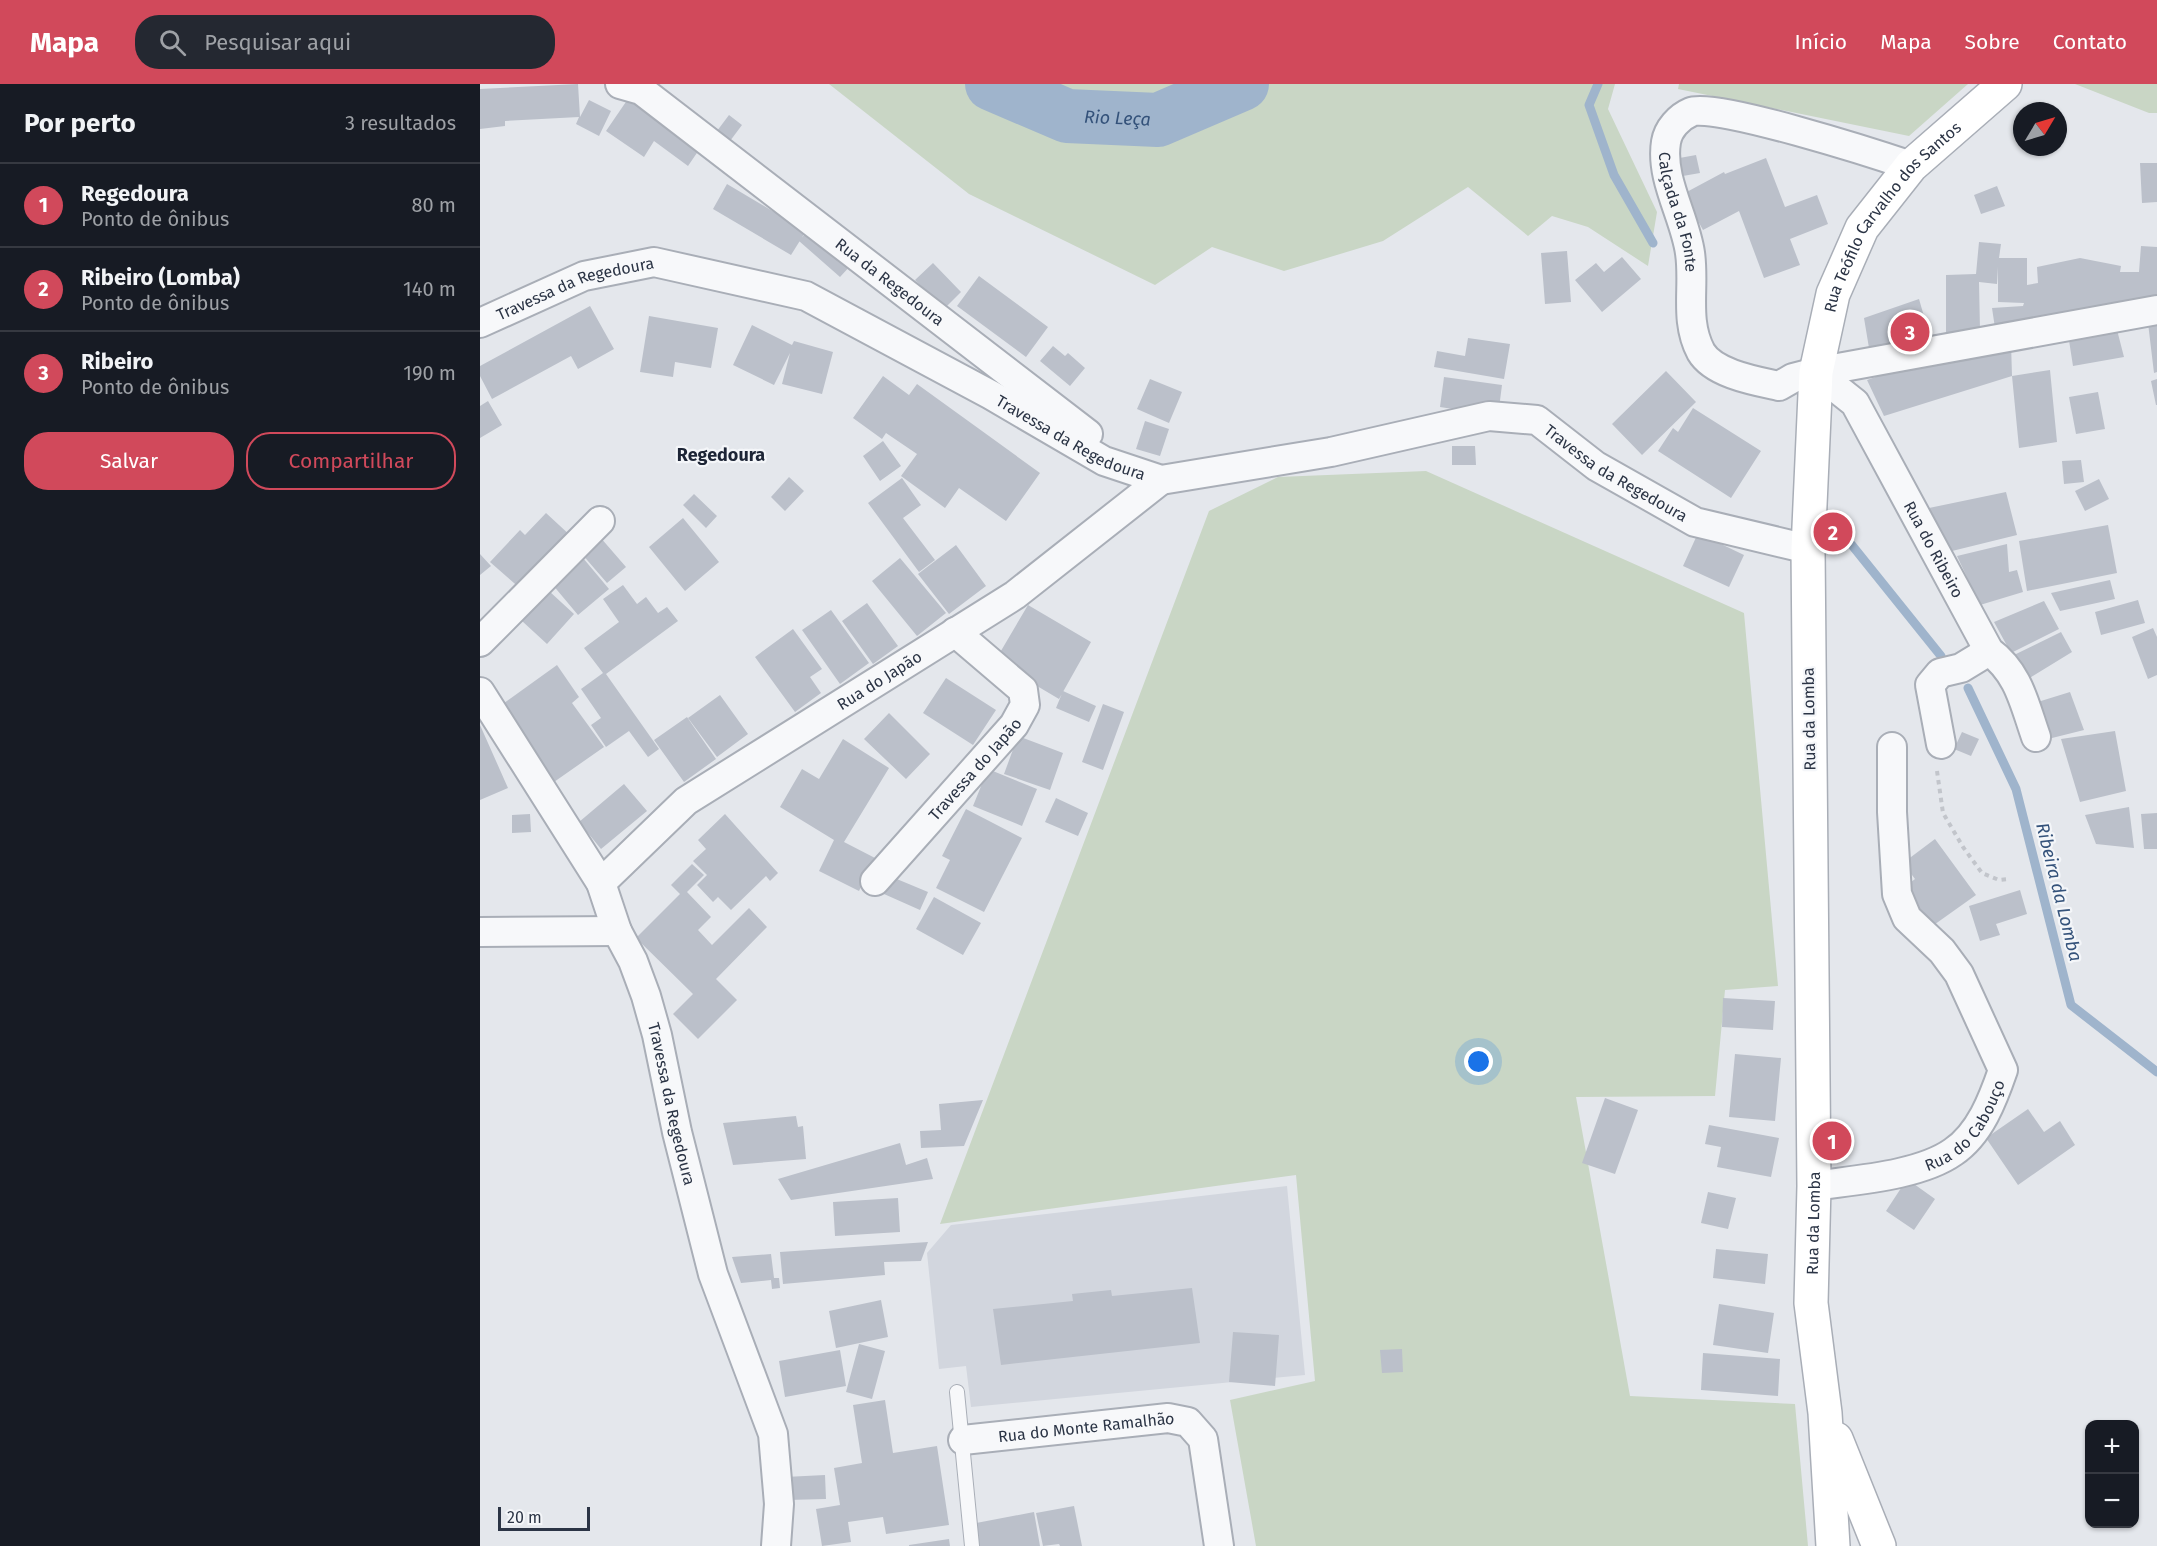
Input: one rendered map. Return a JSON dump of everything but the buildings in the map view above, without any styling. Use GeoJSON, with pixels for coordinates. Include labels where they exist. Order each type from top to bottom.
{"type":"FeatureCollection","features":[{"type":"Feature","properties":{"kind":"main road","name":"Rua Teófilo Carvalho dos Santos"},"geometry":{"type":"LineString","coordinates":[[1816,372],[1833,294],[1862,228],[1911,166],[2005,84]]}},
{"type":"Feature","properties":{"kind":"main road","name":"Rua da Lomba"},"geometry":{"type":"LineString","coordinates":[[1816,372],[1808,549],[1814,1186],[1810,1303],[1825,1413],[1833,1546]]}},
{"type":"Feature","properties":{"kind":"main road","name":"Rua da Lomba"},"geometry":{"type":"LineString","coordinates":[[1825,1413],[1879,1546]]}},
{"type":"Feature","properties":{"kind":"street","name":"Rua da Regedoura"},"geometry":{"type":"LineString","coordinates":[[620,84],[641,90],[1112,452],[1161,480]]}},
{"type":"Feature","properties":{"kind":"street","name":"Calçada da Fonte"},"geometry":{"type":"LineString","coordinates":[[1816,372],[1793,378],[1779,386],[1717,367],[1702,353],[1690,321],[1690,254],[1665,164],[1666,140],[1678,119],[1693,110],[1720,113],[1842,142],[1911,166]]}},
{"type":"Feature","properties":{"kind":"street","name":"Travessa da Regedoura"},"geometry":{"type":"LineString","coordinates":[[480,323],[584,276],[654,262],[806,296],[991,395],[1104,461],[1161,480],[1331,452],[1489,416],[1537,420],[1596,466],[1695,522],[1808,549]]}},
{"type":"Feature","properties":{"kind":"street"},"geometry":{"type":"LineString","coordinates":[[1816,372],[2157,310]]}},
{"type":"Feature","properties":{"kind":"street","name":"Rua do Ribeiro"},"geometry":{"type":"LineString","coordinates":[[1816,372],[1855,403],[1989,651],[2005,663],[2017,682],[2036,737]]}},
{"type":"Feature","properties":{"kind":"street","name":"Rua do Japão"},"geometry":{"type":"LineString","coordinates":[[601,883],[686,801],[1015,595],[1161,480]]}},
{"type":"Feature","properties":{"kind":"street"},"geometry":{"type":"LineString","coordinates":[[480,642],[600,521]]}},
{"type":"Feature","properties":{"kind":"street","name":"Travessa do Japão"},"geometry":{"type":"LineString","coordinates":[[875,881],[1014,725],[1025,705],[1023,690],[955,632]]}},
{"type":"Feature","properties":{"kind":"street"},"geometry":{"type":"LineString","coordinates":[[1941,744],[1930,686],[1940,673],[1961,668],[1989,651]]}},
{"type":"Feature","properties":{"kind":"street","name":"Travessa da Regedoura"},"geometry":{"type":"LineString","coordinates":[[480,692],[601,883],[617,931],[633,961],[657,1035],[686,1173],[712,1274],[772,1434],[779,1504],[776,1546]]}},
{"type":"Feature","properties":{"kind":"street","name":"Rua do Cabouço"},"geometry":{"type":"LineString","coordinates":[[1814,1186],[1931,1164],[1954,1152],[1986,1113],[2003,1070],[1959,974],[1942,951],[1907,918],[1897,894],[1892,812],[1892,747]]}},
{"type":"Feature","properties":{"kind":"street"},"geometry":{"type":"LineString","coordinates":[[480,932],[617,931]]}},
{"type":"Feature","properties":{"kind":"street","name":"Rua do Monte Ramalhão"},"geometry":{"type":"LineString","coordinates":[[963,1440],[1168,1418],[1188,1422],[1203,1439],[1219,1546]]}},
{"type":"Feature","properties":{"kind":"lane"},"geometry":{"type":"LineString","coordinates":[[957,1392],[972,1546]]}},
{"type":"Feature","properties":{"kind":"path"},"geometry":{"type":"LineString","coordinates":[[1941,744],[1936,766],[1946,821],[1982,873],[1999,880],[2008,879]]}},
{"type":"Feature","properties":{"kind":"shaded area"},"geometry":{"type":"Polygon","coordinates":[[[1287,1186],[1305,1375],[971,1407],[966,1366],[939,1369],[927,1253],[951,1225],[1287,1186]]]}},
{"type":"Feature","properties":{"kind":"green space"},"geometry":{"type":"Polygon","coordinates":[[[829,84],[1615,84],[1608,109],[1657,212],[1648,266],[1588,227],[1552,216],[1528,236],[1468,187],[1383,241],[1284,271],[1212,247],[1155,285],[969,194],[829,84]]]}},
{"type":"Feature","properties":{"kind":"green space"},"geometry":{"type":"Polygon","coordinates":[[[1679,84],[1968,84],[1909,136],[1678,89],[1679,84]]]}},
{"type":"Feature","properties":{"kind":"green space"},"geometry":{"type":"Polygon","coordinates":[[[2075,84],[2157,84],[2157,113],[2149,113],[2075,84]]]}},
{"type":"Feature","properties":{"kind":"green space"},"geometry":{"type":"Polygon","coordinates":[[[1426,471],[1744,613],[1778,986],[1725,990],[1715,1096],[1576,1097],[1630,1396],[1795,1404],[1808,1546],[1256,1546],[1230,1400],[1315,1381],[1296,1175],[940,1224],[1209,511],[1278,477],[1426,471]]]}},
{"type":"Feature","properties":{"kind":"waterway","name":"Rio Leça"},"geometry":{"type":"LineString","coordinates":[[992,84],[1067,116],[1158,120],[1242,84]]}},
{"type":"Feature","properties":{"kind":"waterway","name":"Ribeira da Lomba"},"geometry":{"type":"LineString","coordinates":[[1598,84],[1589,105],[1614,175],[1653,243]]}},
{"type":"Feature","properties":{"kind":"waterway","name":"Ribeira da Lomba"},"geometry":{"type":"LineString","coordinates":[[1851,544],[1941,656]]}},
{"type":"Feature","properties":{"kind":"waterway","name":"Ribeira da Lomba"},"geometry":{"type":"LineString","coordinates":[[1968,688],[2016,789],[2071,1005],[2157,1072]]}},
{"type":"Feature","properties":{"kind":"place","name":"Ribeiro"},"geometry":{"type":"Point","coordinates":[1910,332]}},
{"type":"Feature","properties":{"kind":"place","name":"Ribeiro (Lomba)"},"geometry":{"type":"Point","coordinates":[1833,532]}},
{"type":"Feature","properties":{"kind":"place","name":"Regedoura"},"geometry":{"type":"Point","coordinates":[1832,1141]}},
{"type":"Feature","properties":{"kind":"district","name":"Regedoura"},"geometry":{"type":"Point","coordinates":[721,455]}}]}
